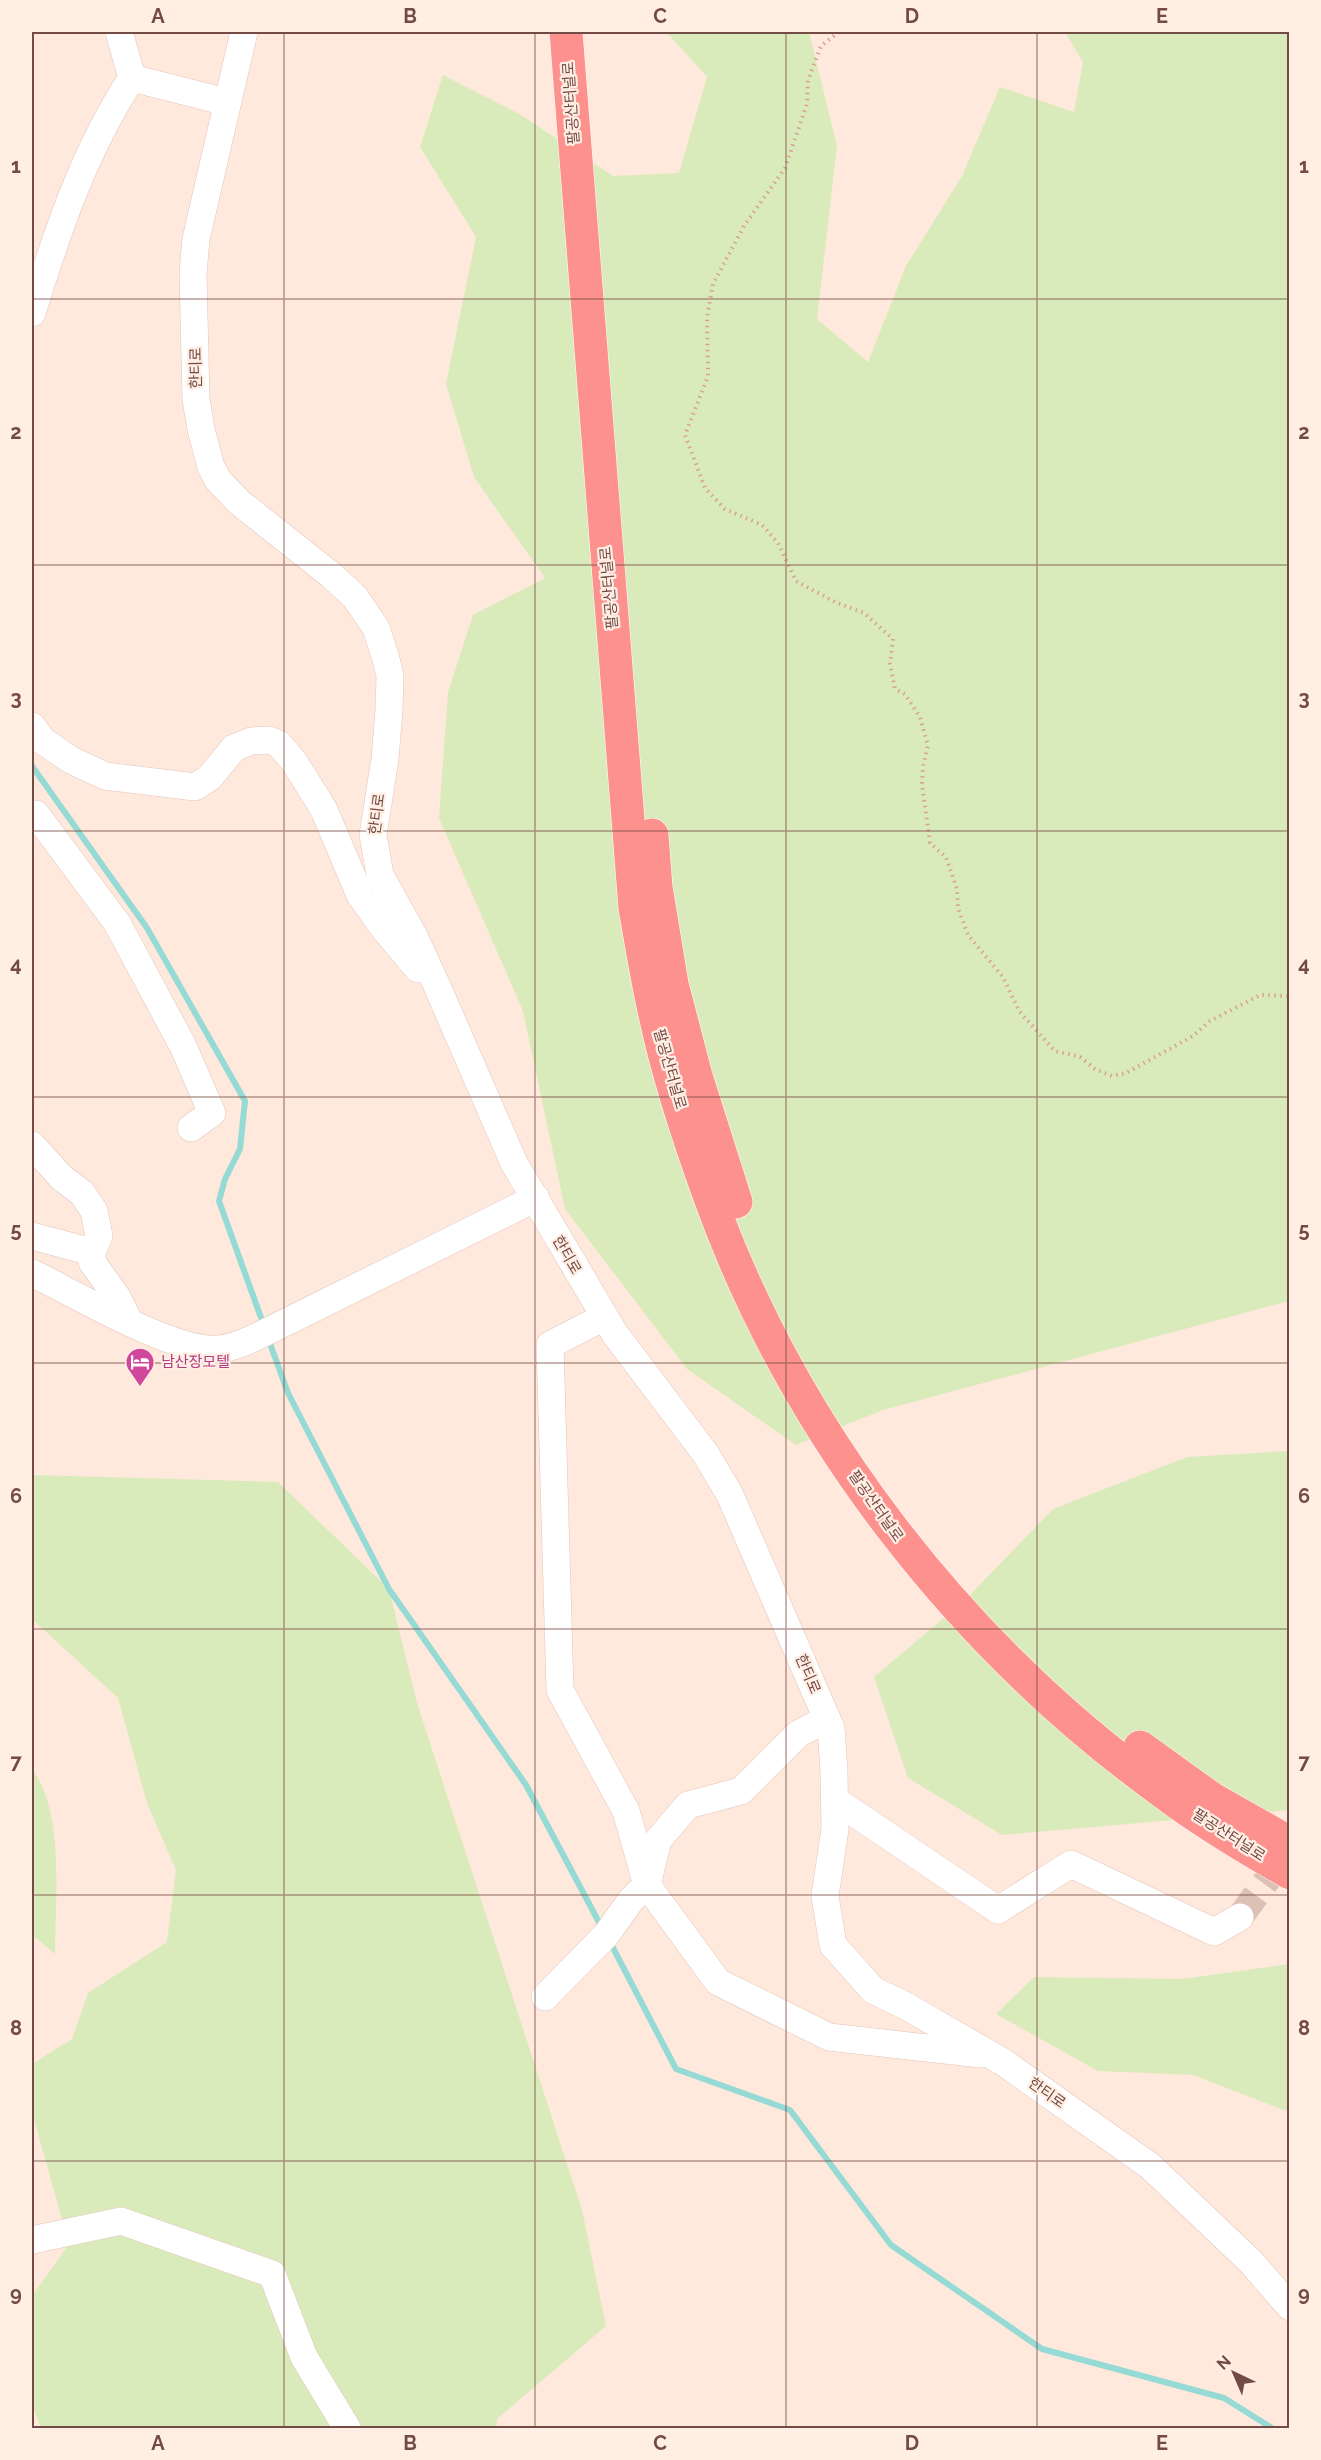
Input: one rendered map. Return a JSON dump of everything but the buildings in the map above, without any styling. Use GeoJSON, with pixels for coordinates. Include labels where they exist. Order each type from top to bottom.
{"type":"FeatureCollection","features":[{"type":"Feature","properties":{"kind":"highway","name":"팔공산터널로"},"geometry":{"type":"LineString","coordinates":[[566,32],[635,908],[655,1018],[675,1091],[710,1197],[756,1306],[799,1391],[847,1466],[913,1556],[978,1631],[1074,1721],[1166,1795],[1290,1874]]}},
{"type":"Feature","properties":{"kind":"highway","name":"팔공산터널로"},"geometry":{"type":"LineString","coordinates":[[588,32],[608,346],[656,887],[672,984],[696,1076],[730,1186],[770,1285],[810,1366],[914,1524],[979,1603],[1024,1647],[1148,1754],[1211,1798],[1290,1843]]}},
{"type":"Feature","properties":{"kind":"street"},"geometry":{"type":"LineString","coordinates":[[32,313],[48,259],[78,182],[108,114],[132,78],[119,32]]}},
{"type":"Feature","properties":{"kind":"street","name":"한티로"},"geometry":{"type":"LineString","coordinates":[[244,32],[196,239],[193,273],[196,399],[201,429],[212,467],[227,490],[344,586],[376,628],[390,676],[385,759],[373,835],[383,882],[437,986],[497,1129],[514,1163],[615,1334],[705,1453],[730,1495],[831,1728],[835,1829],[825,1896],[833,1945],[873,1990],[992,2055],[1150,2166],[1251,2262],[1290,2307]]}},
{"type":"Feature","properties":{"kind":"street"},"geometry":{"type":"LineString","coordinates":[[132,78],[226,102]]}},
{"type":"Feature","properties":{"kind":"street"},"geometry":{"type":"LineString","coordinates":[[32,726],[44,741],[62,754],[105,776],[195,787],[209,778],[234,748],[251,741],[269,740],[279,744],[296,763],[324,810],[360,895],[411,963],[437,986]]}},
{"type":"Feature","properties":{"kind":"street"},"geometry":{"type":"LineString","coordinates":[[33,813],[117,923],[183,1046],[212,1113],[191,1128]]}},
{"type":"Feature","properties":{"kind":"street"},"geometry":{"type":"LineString","coordinates":[[32,1144],[62,1178],[82,1193],[94,1211],[99,1236],[92,1252],[92,1262],[117,1297],[129,1321]]}},
{"type":"Feature","properties":{"kind":"street"},"geometry":{"type":"LineString","coordinates":[[32,1273],[164,1338],[205,1349],[218,1349],[243,1342],[357,1289],[536,1198]]}},
{"type":"Feature","properties":{"kind":"street"},"geometry":{"type":"LineString","coordinates":[[32,1236],[92,1252]]}},
{"type":"Feature","properties":{"kind":"street"},"geometry":{"type":"LineString","coordinates":[[604,1317],[550,1345],[560,1690],[626,1811],[647,1885],[718,1982],[829,2037],[992,2055]]}},
{"type":"Feature","properties":{"kind":"street"},"geometry":{"type":"LineString","coordinates":[[545,1997],[606,1935],[631,1900],[647,1885],[658,1840],[688,1805],[741,1791],[798,1734],[827,1719]]}},
{"type":"Feature","properties":{"kind":"street"},"geometry":{"type":"LineString","coordinates":[[835,1800],[998,1910],[1071,1864],[1214,1932],[1240,1917]]}},
{"type":"Feature","properties":{"kind":"street"},"geometry":{"type":"LineString","coordinates":[[32,2240],[121,2221],[272,2274],[304,2357],[346,2428]]}},
{"type":"Feature","properties":{"kind":"path"},"geometry":{"type":"LineString","coordinates":[[839,32],[821,46],[808,80],[807,104],[785,168],[744,226],[713,284],[707,318],[708,375],[685,435],[705,488],[725,509],[762,525],[778,543],[796,581],[835,602],[864,614],[893,639],[890,664],[895,689],[905,694],[920,717],[928,746],[923,766],[922,784],[930,843],[946,857],[957,889],[958,908],[968,935],[1003,977],[1019,1011],[1055,1051],[1080,1057],[1095,1069],[1112,1076],[1126,1073],[1193,1036],[1210,1021],[1260,995],[1290,996]]}},
{"type":"Feature","properties":{"kind":"green space"},"geometry":{"type":"Polygon","coordinates":[[[662,32],[809,32],[837,146],[817,319],[868,362],[906,266],[962,176],[1000,87],[1074,112],[1083,62],[1065,32],[1289,32],[1289,1301],[883,1410],[796,1445],[687,1369],[565,1209],[523,1011],[439,818],[448,692],[473,615],[545,578],[474,477],[446,384],[476,237],[420,147],[443,75],[521,115],[613,176],[679,173],[707,77],[670,36],[662,32]]]}},
{"type":"Feature","properties":{"kind":"green space"},"geometry":{"type":"Polygon","coordinates":[[[1289,1451],[1289,1810],[1002,1835],[908,1778],[874,1677],[965,1600],[1053,1509],[1187,1457],[1289,1451]]]}},
{"type":"Feature","properties":{"kind":"green space"},"geometry":{"type":"Polygon","coordinates":[[[32,1475],[278,1482],[389,1589],[417,1703],[582,2210],[606,2326],[497,2419],[496,2428],[41,2428],[32,2404],[32,2296],[69,2244],[32,2112],[32,2064],[72,2039],[88,1993],[167,1942],[176,1870],[147,1803],[118,1698],[32,1619],[32,1475]]]}},
{"type":"Feature","properties":{"kind":"green space"},"geometry":{"type":"Polygon","coordinates":[[[32,1769],[50,1809],[54,1832],[55,1954],[32,1935],[32,1769]]]}},
{"type":"Feature","properties":{"kind":"green space"},"geometry":{"type":"Polygon","coordinates":[[[1289,1964],[1289,2112],[1193,2075],[1098,2071],[996,2014],[1034,1977],[1182,1979],[1289,1964]]]}},
{"type":"Feature","properties":{"kind":"waterway"},"geometry":{"type":"LineString","coordinates":[[32,766],[147,928],[245,1101],[240,1149],[225,1179],[219,1201],[264,1326]]}},
{"type":"Feature","properties":{"kind":"waterway"},"geometry":{"type":"LineString","coordinates":[[268,1338],[288,1393],[389,1589],[526,1785],[602,1928]]}},
{"type":"Feature","properties":{"kind":"waterway"},"geometry":{"type":"LineString","coordinates":[[610,1942],[676,2069],[790,2110],[891,2245],[1042,2349],[1224,2398],[1272,2428]]}},
{"type":"Feature","properties":{"kind":"tunnel"},"geometry":{"type":"LineString","coordinates":[[1240,1917],[1289,1850]]}},
{"type":"Feature","properties":{"kind":"place","name":"남산장모텔"},"geometry":{"type":"Point","coordinates":[140,1388]}}]}
